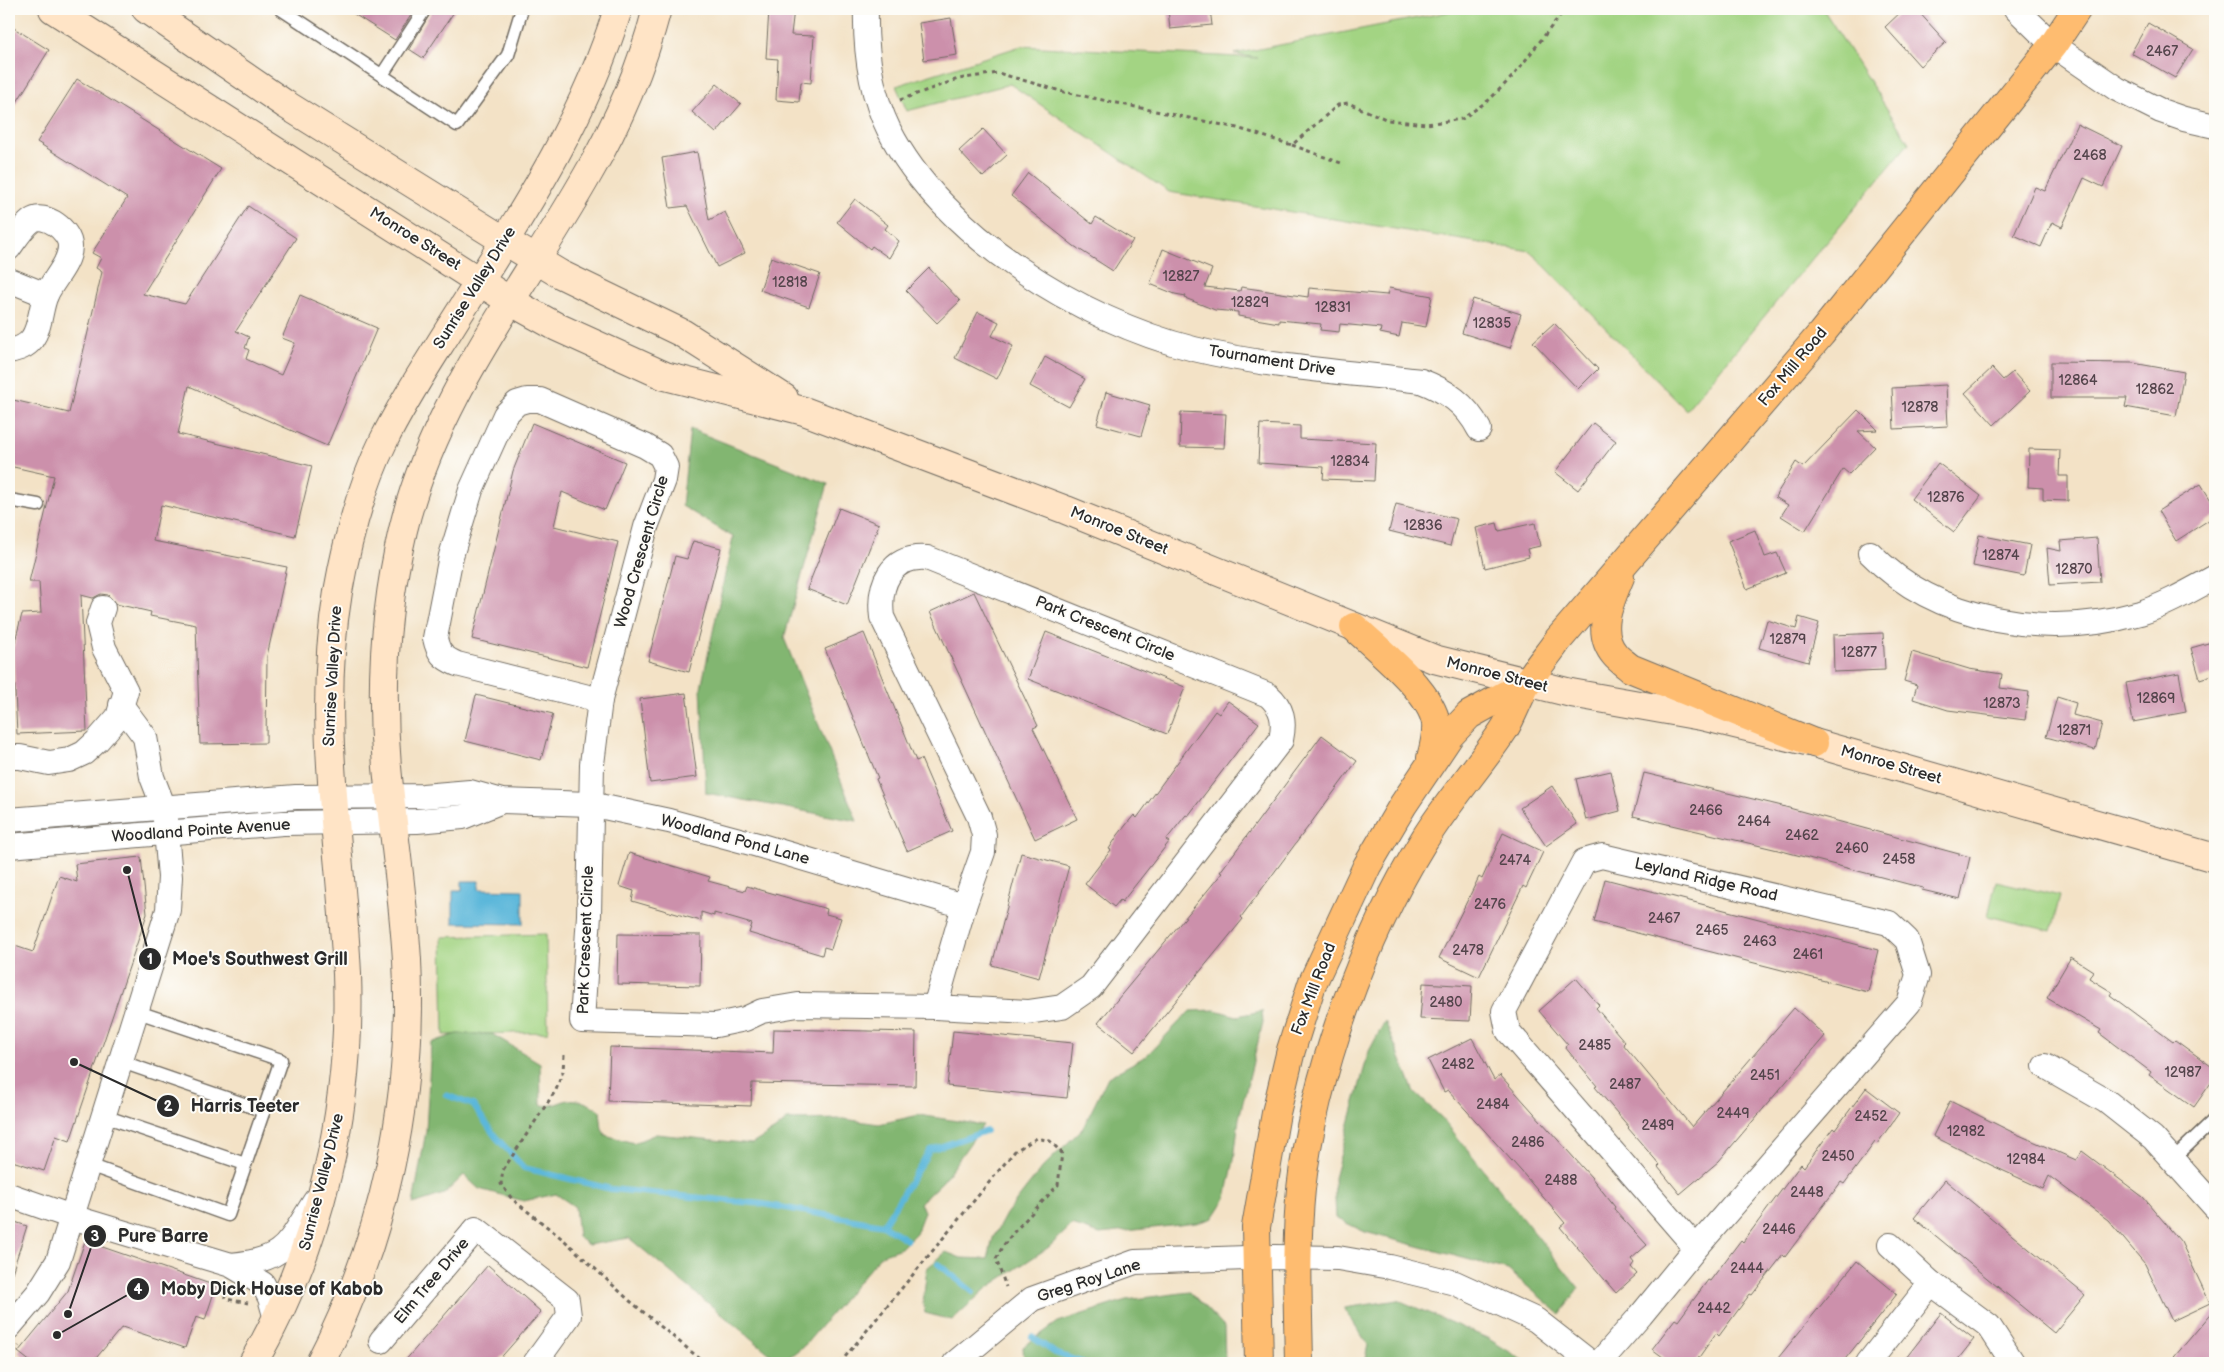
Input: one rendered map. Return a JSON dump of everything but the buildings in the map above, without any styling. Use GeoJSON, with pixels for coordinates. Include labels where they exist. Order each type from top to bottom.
{"type":"FeatureCollection","features":[{"type":"Feature","properties":{"kind":"main road","name":"Monroe Street"},"geometry":{"type":"LineString","coordinates":[[53,9],[510,301],[557,327],[665,376],[804,411],[1066,510],[1434,659],[1571,694],[1702,716],[1814,743],[2215,858]]}},
{"type":"Feature","properties":{"kind":"main road","name":"Monroe Street"},"geometry":{"type":"LineString","coordinates":[[146,9],[285,104],[536,260],[682,333],[804,411]]}},
{"type":"Feature","properties":{"kind":"main road","name":"Sunrise Valley Drive"},"geometry":{"type":"LineString","coordinates":[[253,1363],[276,1319],[308,1244],[324,1186],[338,1123],[347,1040],[346,969],[328,726],[330,662],[338,595],[352,531],[371,472],[387,436],[416,381],[550,166],[578,113],[602,56],[618,9]]}},
{"type":"Feature","properties":{"kind":"main road"},"geometry":{"type":"LineString","coordinates":[[320,1363],[344,1313],[376,1225],[394,1152],[404,1088],[408,1021],[406,958],[385,732],[385,669],[393,584],[403,531],[419,475],[445,414],[483,344],[589,173],[618,119],[658,9]]}},
{"type":"Feature","properties":{"kind":"main road","name":"Fox Mill Road"},"geometry":{"type":"LineString","coordinates":[[1259,1363],[1276,1257],[1301,1188],[1309,1142],[1334,1039],[1354,983],[1374,936],[1424,840],[1467,777],[1505,727],[1527,683],[1558,640],[1822,334],[2053,45],[2077,9]]}},
{"type":"Feature","properties":{"kind":"main road","name":"Fox Mill Road"},"geometry":{"type":"LineString","coordinates":[[2053,45],[2098,9]]}},
{"type":"Feature","properties":{"kind":"main road"},"geometry":{"type":"LineString","coordinates":[[1626,562],[1611,599],[1604,630],[1608,643],[1615,655],[1630,668],[1814,743]]}},
{"type":"Feature","properties":{"kind":"main road"},"geometry":{"type":"LineString","coordinates":[[1354,627],[1416,687],[1429,704],[1436,724],[1436,735],[1429,767]]}},
{"type":"Feature","properties":{"kind":"main road","name":"Fox Mill Road"},"geometry":{"type":"LineString","coordinates":[[1299,1363],[1276,1257],[1256,1227],[1276,1113],[1291,1050],[1312,984],[1367,866],[1450,735],[1469,715],[1527,683]]}},
{"type":"Feature","properties":{"kind":"street","name":"Tournament Drive"},"geometry":{"type":"LineString","coordinates":[[866,9],[865,38],[870,74],[880,109],[889,130],[908,163],[930,191],[967,228],[1015,266],[1073,301],[1134,329],[1191,348],[1238,358],[1421,381],[1441,389],[1460,402],[1479,429]]}},
{"type":"Feature","properties":{"kind":"street"},"geometry":{"type":"LineString","coordinates":[[2016,9],[2053,45],[2117,89],[2184,120],[2215,126]]}},
{"type":"Feature","properties":{"kind":"street"},"geometry":{"type":"LineString","coordinates":[[9,248],[31,221],[38,218],[63,229],[69,238],[70,248],[68,258],[46,295],[41,317],[32,338],[23,347],[9,351]]}},
{"type":"Feature","properties":{"kind":"street"},"geometry":{"type":"LineString","coordinates":[[9,280],[46,295]]}},
{"type":"Feature","properties":{"kind":"street","name":"Wood Crescent Circle"},"geometry":{"type":"LineString","coordinates":[[590,804],[592,764],[600,700],[646,527],[664,480],[666,467],[660,456],[645,446],[540,400],[517,402],[505,415],[471,490],[451,556],[435,638],[438,651],[445,659],[457,664],[600,700]]}},
{"type":"Feature","properties":{"kind":"street"},"geometry":{"type":"LineString","coordinates":[[1870,554],[1882,566],[1910,587],[1946,606],[2016,623],[2064,625],[2113,619],[2140,613],[2166,603],[2215,577]]}},
{"type":"Feature","properties":{"kind":"street","name":"Park Crescent Circle"},"geometry":{"type":"LineString","coordinates":[[590,804],[589,915],[582,1021],[716,1025],[746,1019],[762,1011],[798,1005],[1045,1011],[1062,1007],[1091,987],[1281,740],[1284,725],[1278,703],[1268,694],[927,558],[913,557],[898,564],[886,576],[880,600],[882,617],[979,817],[984,835],[983,852],[964,906],[935,1007]]}},
{"type":"Feature","properties":{"kind":"street"},"geometry":{"type":"LineString","coordinates":[[9,757],[20,757],[49,763],[69,760],[97,741],[118,717],[126,691],[104,648],[98,623],[103,608]]}},
{"type":"Feature","properties":{"kind":"street"},"geometry":{"type":"LineString","coordinates":[[14,1336],[58,1261],[138,1012],[168,910],[170,877],[164,808],[152,777],[145,737],[122,705]]}},
{"type":"Feature","properties":{"kind":"street","name":"Woodland Pond Lane"},"geometry":{"type":"LineString","coordinates":[[392,809],[470,792],[502,801],[590,804],[669,821],[758,844],[964,906]]}},
{"type":"Feature","properties":{"kind":"street","name":"Woodland Pointe Avenue"},"geometry":{"type":"LineString","coordinates":[[9,820],[296,797],[333,810]]}},
{"type":"Feature","properties":{"kind":"street","name":"Woodland Pointe Avenue"},"geometry":{"type":"LineString","coordinates":[[9,846],[283,823],[333,810],[392,809]]}},
{"type":"Feature","properties":{"kind":"street","name":"Leyland Ridge Road"},"geometry":{"type":"LineString","coordinates":[[1599,1363],[1696,1248],[1909,1003],[1918,974],[1906,940],[1889,923],[1602,856],[1584,861],[1579,870],[1504,1011],[1508,1031],[1696,1248]]}},
{"type":"Feature","properties":{"kind":"street"},"geometry":{"type":"LineString","coordinates":[[2045,1066],[2106,1101],[2153,1138],[2215,1207]]}},
{"type":"Feature","properties":{"kind":"street"},"geometry":{"type":"LineString","coordinates":[[231,1265],[260,1261],[282,1249],[324,1186]]}},
{"type":"Feature","properties":{"kind":"street"},"geometry":{"type":"LineString","coordinates":[[9,1195],[72,1217],[231,1265],[263,1284],[270,1298],[276,1319]]}},
{"type":"Feature","properties":{"kind":"street","name":"Elm Tree Drive"},"geometry":{"type":"LineString","coordinates":[[381,1341],[476,1229],[567,1300],[569,1316],[547,1359]]}},
{"type":"Feature","properties":{"kind":"street"},"geometry":{"type":"LineString","coordinates":[[1890,1245],[1931,1283],[1989,1326],[2014,1363]]}},
{"type":"Feature","properties":{"kind":"street","name":"Greg Roy Lane"},"geometry":{"type":"LineString","coordinates":[[956,1363],[1032,1299],[1135,1262],[1276,1257],[1338,1258],[1390,1267],[1455,1283],[1536,1320],[1591,1363]]}},
{"type":"Feature","properties":{"kind":"street"},"geometry":{"type":"LineString","coordinates":[[1868,1363],[1931,1283]]}},
{"type":"Feature","properties":{"kind":"lane"},"geometry":{"type":"LineString","coordinates":[[281,9],[457,124],[508,56],[522,9]]}},
{"type":"Feature","properties":{"kind":"lane"},"geometry":{"type":"LineString","coordinates":[[382,76],[425,9]]}},
{"type":"Feature","properties":{"kind":"lane"},"geometry":{"type":"LineString","coordinates":[[9,500],[38,505]]}},
{"type":"Feature","properties":{"kind":"lane"},"geometry":{"type":"LineString","coordinates":[[89,1165],[228,1215],[282,1060],[138,1012]]}},
{"type":"Feature","properties":{"kind":"lane"},"geometry":{"type":"LineString","coordinates":[[122,1062],[264,1112]]}},
{"type":"Feature","properties":{"kind":"lane"},"geometry":{"type":"LineString","coordinates":[[104,1116],[245,1164]]}},
{"type":"Feature","properties":{"kind":"lane"},"geometry":{"type":"LineString","coordinates":[[2173,1159],[2215,1119]]}},
{"type":"Feature","properties":{"kind":"path"},"geometry":{"type":"LineString","coordinates":[[1292,145],[1338,105],[1348,103],[1388,120],[1426,124],[1462,119],[1489,100],[1514,74],[1565,9]]}},
{"type":"Feature","properties":{"kind":"path"},"geometry":{"type":"LineString","coordinates":[[880,109],[911,95],[958,79],[998,73],[1064,92],[1237,128],[1341,163]]}},
{"type":"Feature","properties":{"kind":"path"},"geometry":{"type":"LineString","coordinates":[[564,1055],[563,1071],[556,1090],[521,1146],[503,1170],[501,1184],[512,1199],[565,1240],[630,1301],[705,1363]]}},
{"type":"Feature","properties":{"kind":"path"},"geometry":{"type":"LineString","coordinates":[[840,1363],[1015,1151],[1037,1138],[1050,1141],[1062,1153],[1058,1185],[1003,1246],[996,1260],[1006,1286]]}},
{"type":"Feature","properties":{"kind":"path"},"geometry":{"type":"LineString","coordinates":[[206,1280],[220,1288],[227,1299],[251,1304]]}},
{"type":"Feature","properties":{"kind":"path"},"geometry":{"type":"LineString","coordinates":[[9,1359],[14,1336]]}},
{"type":"Feature","properties":{"kind":"green space"},"geometry":{"type":"Polygon","coordinates":[[[1463,9],[1823,9],[1909,143],[1686,410],[1530,251],[1169,192],[1010,84],[907,111],[896,86],[1021,46],[1258,58],[1234,54],[1463,9]]]}},
{"type":"Feature","properties":{"kind":"green space"},"geometry":{"type":"Polygon","coordinates":[[[690,429],[828,484],[784,638],[857,821],[706,793],[701,688],[733,537],[682,506],[690,429]]]}},
{"type":"Feature","properties":{"kind":"green space"},"geometry":{"type":"Polygon","coordinates":[[[1996,881],[2060,896],[2051,931],[1988,916],[1996,881]]]}},
{"type":"Feature","properties":{"kind":"green space"},"geometry":{"type":"Polygon","coordinates":[[[546,934],[548,1032],[444,1035],[442,937],[546,934]]]}},
{"type":"Feature","properties":{"kind":"green space"},"geometry":{"type":"Polygon","coordinates":[[[1215,1010],[1237,1016],[1262,1011],[1263,1022],[1239,1118],[1234,1160],[1226,1198],[1213,1218],[1197,1223],[1100,1234],[1072,1225],[1049,1247],[987,1288],[952,1320],[925,1313],[923,1303],[927,1268],[946,1252],[961,1258],[988,1259],[993,1238],[1006,1214],[1042,1168],[1083,1128],[1108,1077],[1146,1056],[1190,1011],[1215,1010]]]}},
{"type":"Feature","properties":{"kind":"green space"},"geometry":{"type":"Polygon","coordinates":[[[1385,1021],[1414,1092],[1442,1118],[1579,1288],[1560,1314],[1508,1270],[1365,1232],[1336,1218],[1334,1178],[1369,1051],[1385,1021]]]}},
{"type":"Feature","properties":{"kind":"green space"},"geometry":{"type":"Polygon","coordinates":[[[456,1034],[492,1034],[540,1063],[541,1105],[553,1105],[573,1100],[585,1102],[600,1111],[602,1129],[605,1135],[634,1143],[656,1134],[752,1144],[787,1120],[844,1119],[879,1124],[919,1115],[983,1125],[943,1181],[920,1203],[924,1212],[916,1233],[901,1248],[881,1255],[805,1345],[781,1363],[629,1238],[588,1245],[578,1237],[575,1207],[556,1194],[524,1201],[479,1189],[464,1175],[444,1194],[413,1204],[426,1131],[431,1043],[456,1034]]]}},
{"type":"Feature","properties":{"kind":"green space"},"geometry":{"type":"Polygon","coordinates":[[[1190,1292],[1224,1327],[1225,1363],[1024,1363],[1023,1347],[1058,1322],[1126,1300],[1190,1292]]]}},
{"type":"Feature","properties":{"kind":"green space"},"geometry":{"type":"Polygon","coordinates":[[[1398,1300],[1487,1338],[1528,1363],[1364,1363],[1368,1345],[1344,1308],[1398,1300]]]}},
{"type":"Feature","properties":{"kind":"water"},"geometry":{"type":"Polygon","coordinates":[[[462,881],[479,881],[479,889],[523,890],[523,924],[453,923],[453,890],[462,890],[462,881]]]}},
{"type":"Feature","properties":{"kind":"waterway"},"geometry":{"type":"LineString","coordinates":[[446,1095],[473,1105],[495,1136],[524,1168],[611,1189],[763,1204],[883,1225],[930,1150],[986,1131]]}},
{"type":"Feature","properties":{"kind":"waterway"},"geometry":{"type":"LineString","coordinates":[[883,1225],[907,1240]]}},
{"type":"Feature","properties":{"kind":"waterway"},"geometry":{"type":"LineString","coordinates":[[938,1264],[973,1292]]}},
{"type":"Feature","properties":{"kind":"waterway"},"geometry":{"type":"LineString","coordinates":[[1032,1337],[1055,1353],[1084,1363]]}},
{"type":"Feature","properties":{"kind":"place","name":"Moe's Southwest Grill"},"geometry":{"type":"Point","coordinates":[127,870]}},
{"type":"Feature","properties":{"kind":"place","name":"Harris Teeter"},"geometry":{"type":"Point","coordinates":[74,1062]}},
{"type":"Feature","properties":{"kind":"place","name":"Pure Barre"},"geometry":{"type":"Point","coordinates":[68,1314]}},
{"type":"Feature","properties":{"kind":"place","name":"Moby Dick House of Kabob"},"geometry":{"type":"Point","coordinates":[57,1335]}}]}
